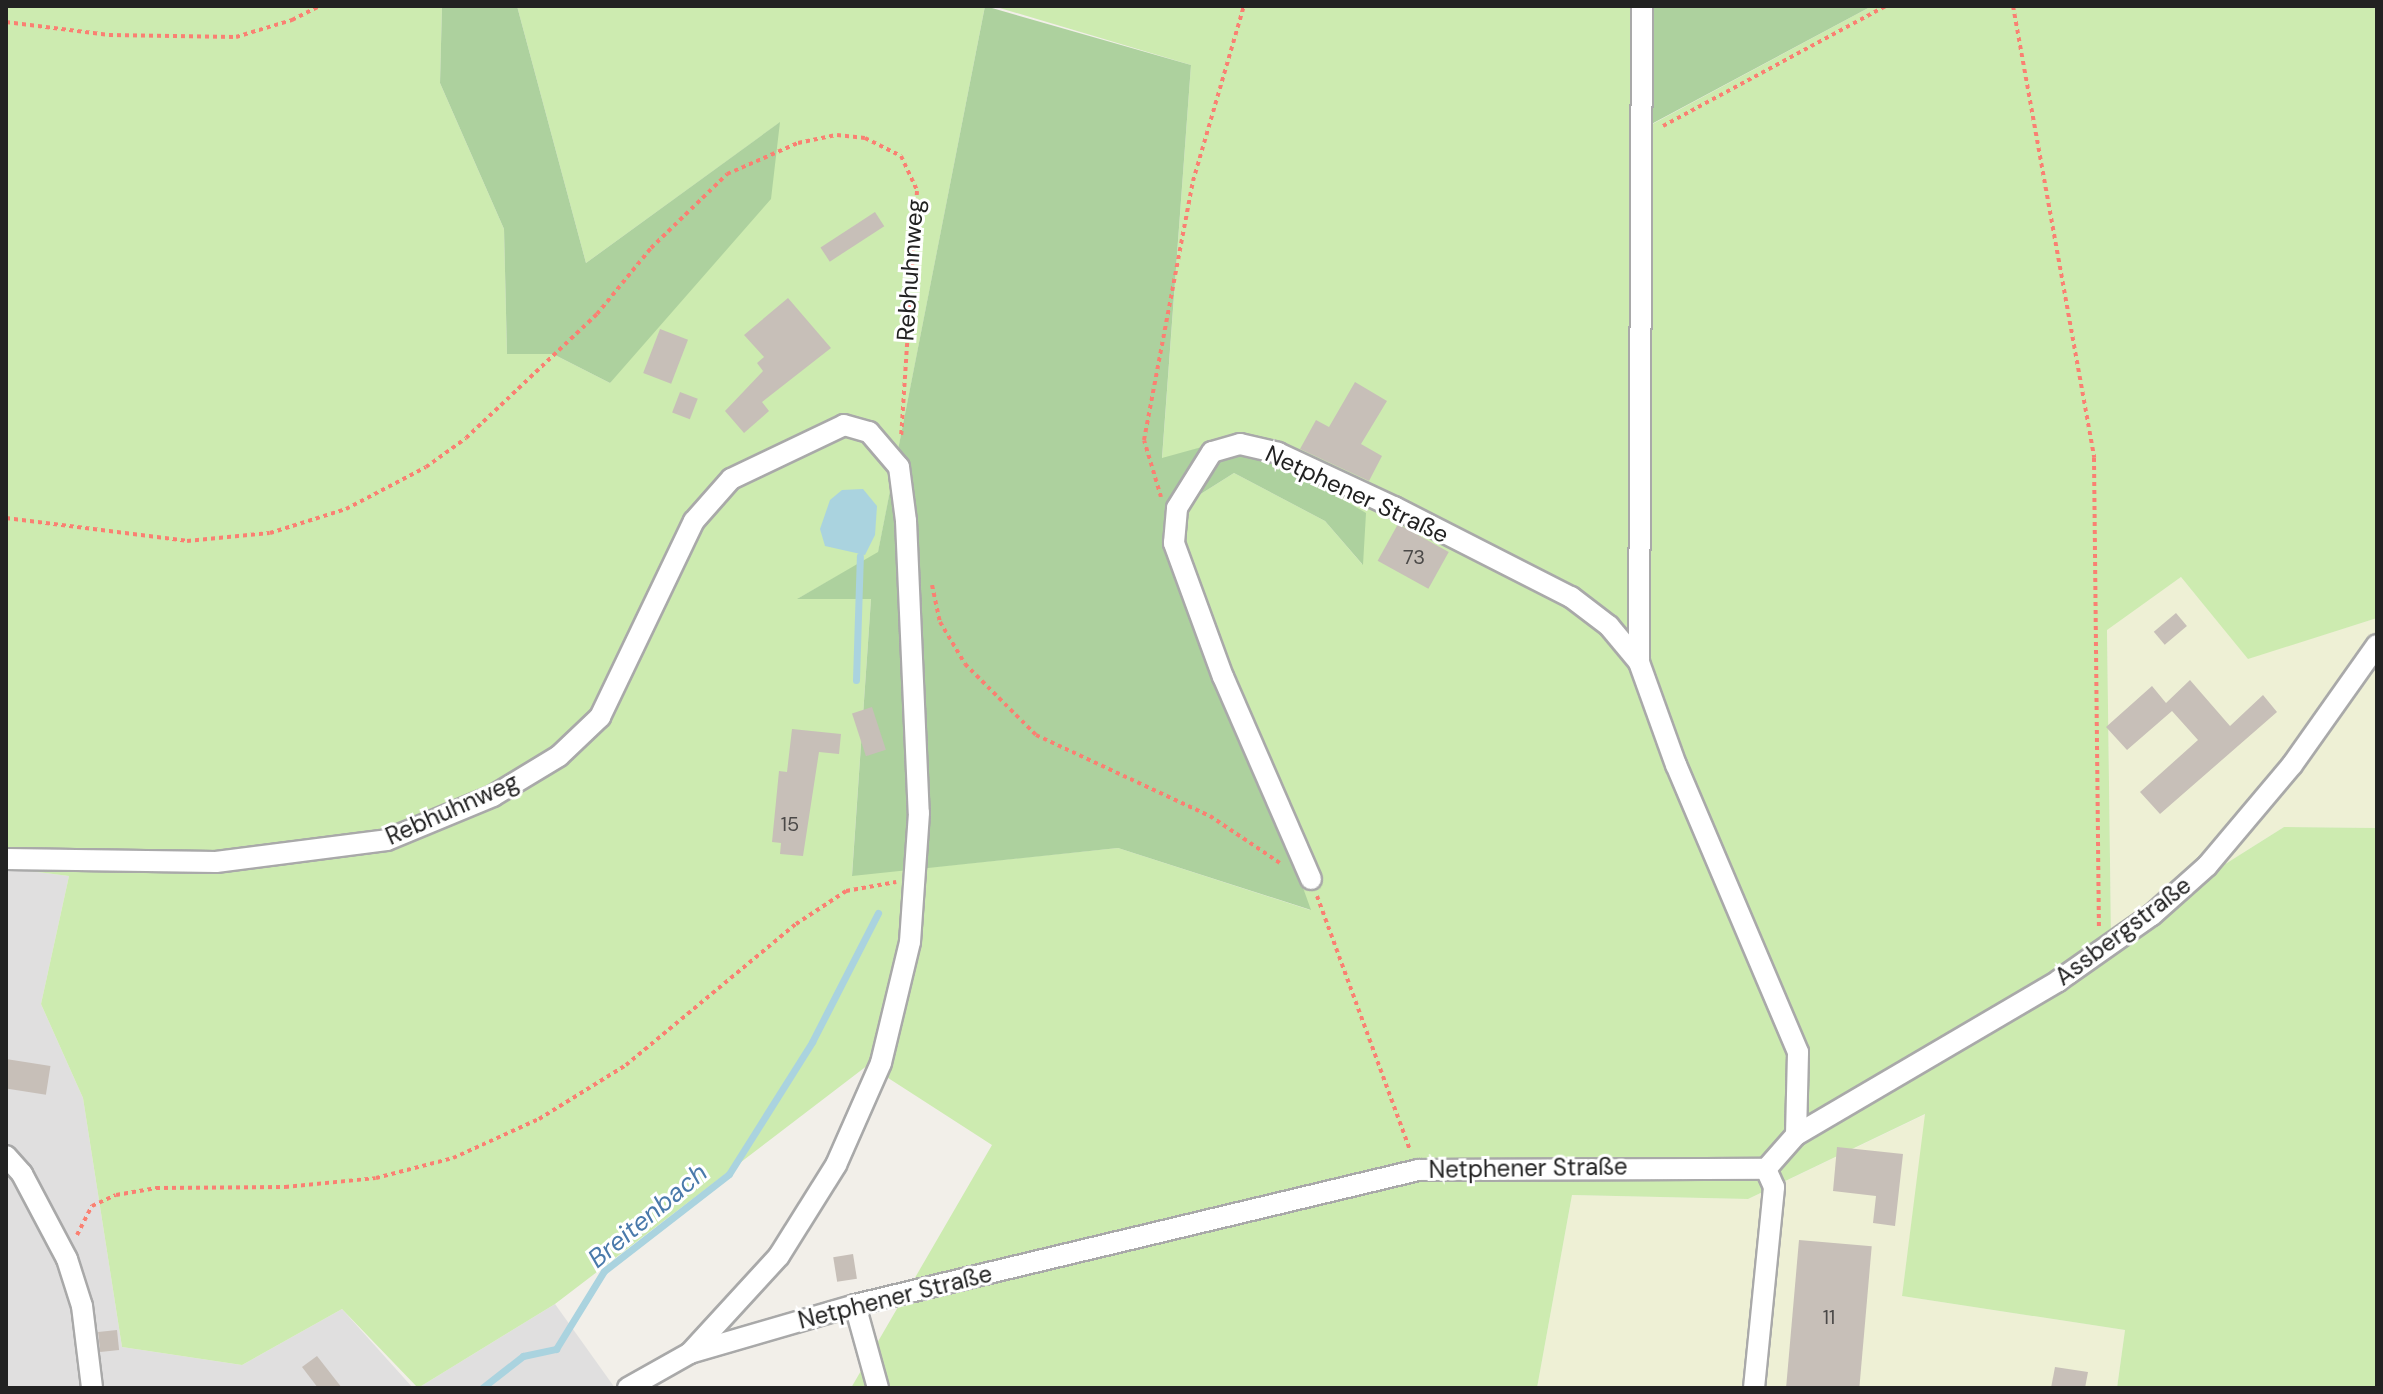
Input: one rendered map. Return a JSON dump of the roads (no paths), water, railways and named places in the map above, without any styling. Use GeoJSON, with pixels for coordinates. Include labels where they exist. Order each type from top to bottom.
{"type":"FeatureCollection","features":[{"type":"Feature","properties":{"kind":"street","name":"Netphener Straße"},"geometry":{"type":"LineString","coordinates":[[1642,6],[1639,662],[1676,765],[1798,1052],[1796,1135]]}},
{"type":"Feature","properties":{"kind":"street","name":"Rebhuhnweg"},"geometry":{"type":"LineString","coordinates":[[6,859],[216,862],[387,840],[493,796],[559,756],[600,717],[694,521],[731,479],[844,425],[869,432],[899,467],[919,813],[910,942],[881,1063],[836,1165],[779,1256],[690,1353]]}},
{"type":"Feature","properties":{"kind":"street","name":"Netphener Straße"},"geometry":{"type":"LineString","coordinates":[[1311,879],[1223,677],[1174,543],[1177,508],[1212,452],[1240,444],[1278,453],[1394,507],[1571,597],[1609,626],[1639,662]]}},
{"type":"Feature","properties":{"kind":"street","name":"Assbergstraße"},"geometry":{"type":"LineString","coordinates":[[1796,1135],[2058,981],[2152,915],[2207,866],[2292,765],[2377,645]]}},
{"type":"Feature","properties":{"kind":"street"},"geometry":{"type":"LineString","coordinates":[[1754,1388],[1774,1187],[1766,1169],[1796,1135]]}},
{"type":"Feature","properties":{"kind":"street"},"geometry":{"type":"LineString","coordinates":[[6,1156],[22,1174],[67,1259],[82,1306],[92,1388]]}},
{"type":"Feature","properties":{"kind":"street","name":"Netphener Straße"},"geometry":{"type":"LineString","coordinates":[[628,1388],[690,1353],[855,1305],[1418,1170],[1766,1169]]}},
{"type":"Feature","properties":{"kind":"street"},"geometry":{"type":"LineString","coordinates":[[855,1305],[878,1388]]}},
{"type":"Feature","properties":{"kind":"water"},"geometry":{"type":"Polygon","coordinates":[[[863,489],[877,506],[875,535],[865,555],[825,546],[820,529],[830,500],[842,490],[863,489]]]}},
{"type":"Feature","properties":{"kind":"waterway","name":"Breitenbach"},"geometry":{"type":"LineString","coordinates":[[856,680],[860,556]]}},
{"type":"Feature","properties":{"kind":"waterway","name":"Breitenbach"},"geometry":{"type":"LineString","coordinates":[[482,1388],[523,1356],[556,1349],[604,1271],[729,1174],[812,1042],[878,913]]}}]}
